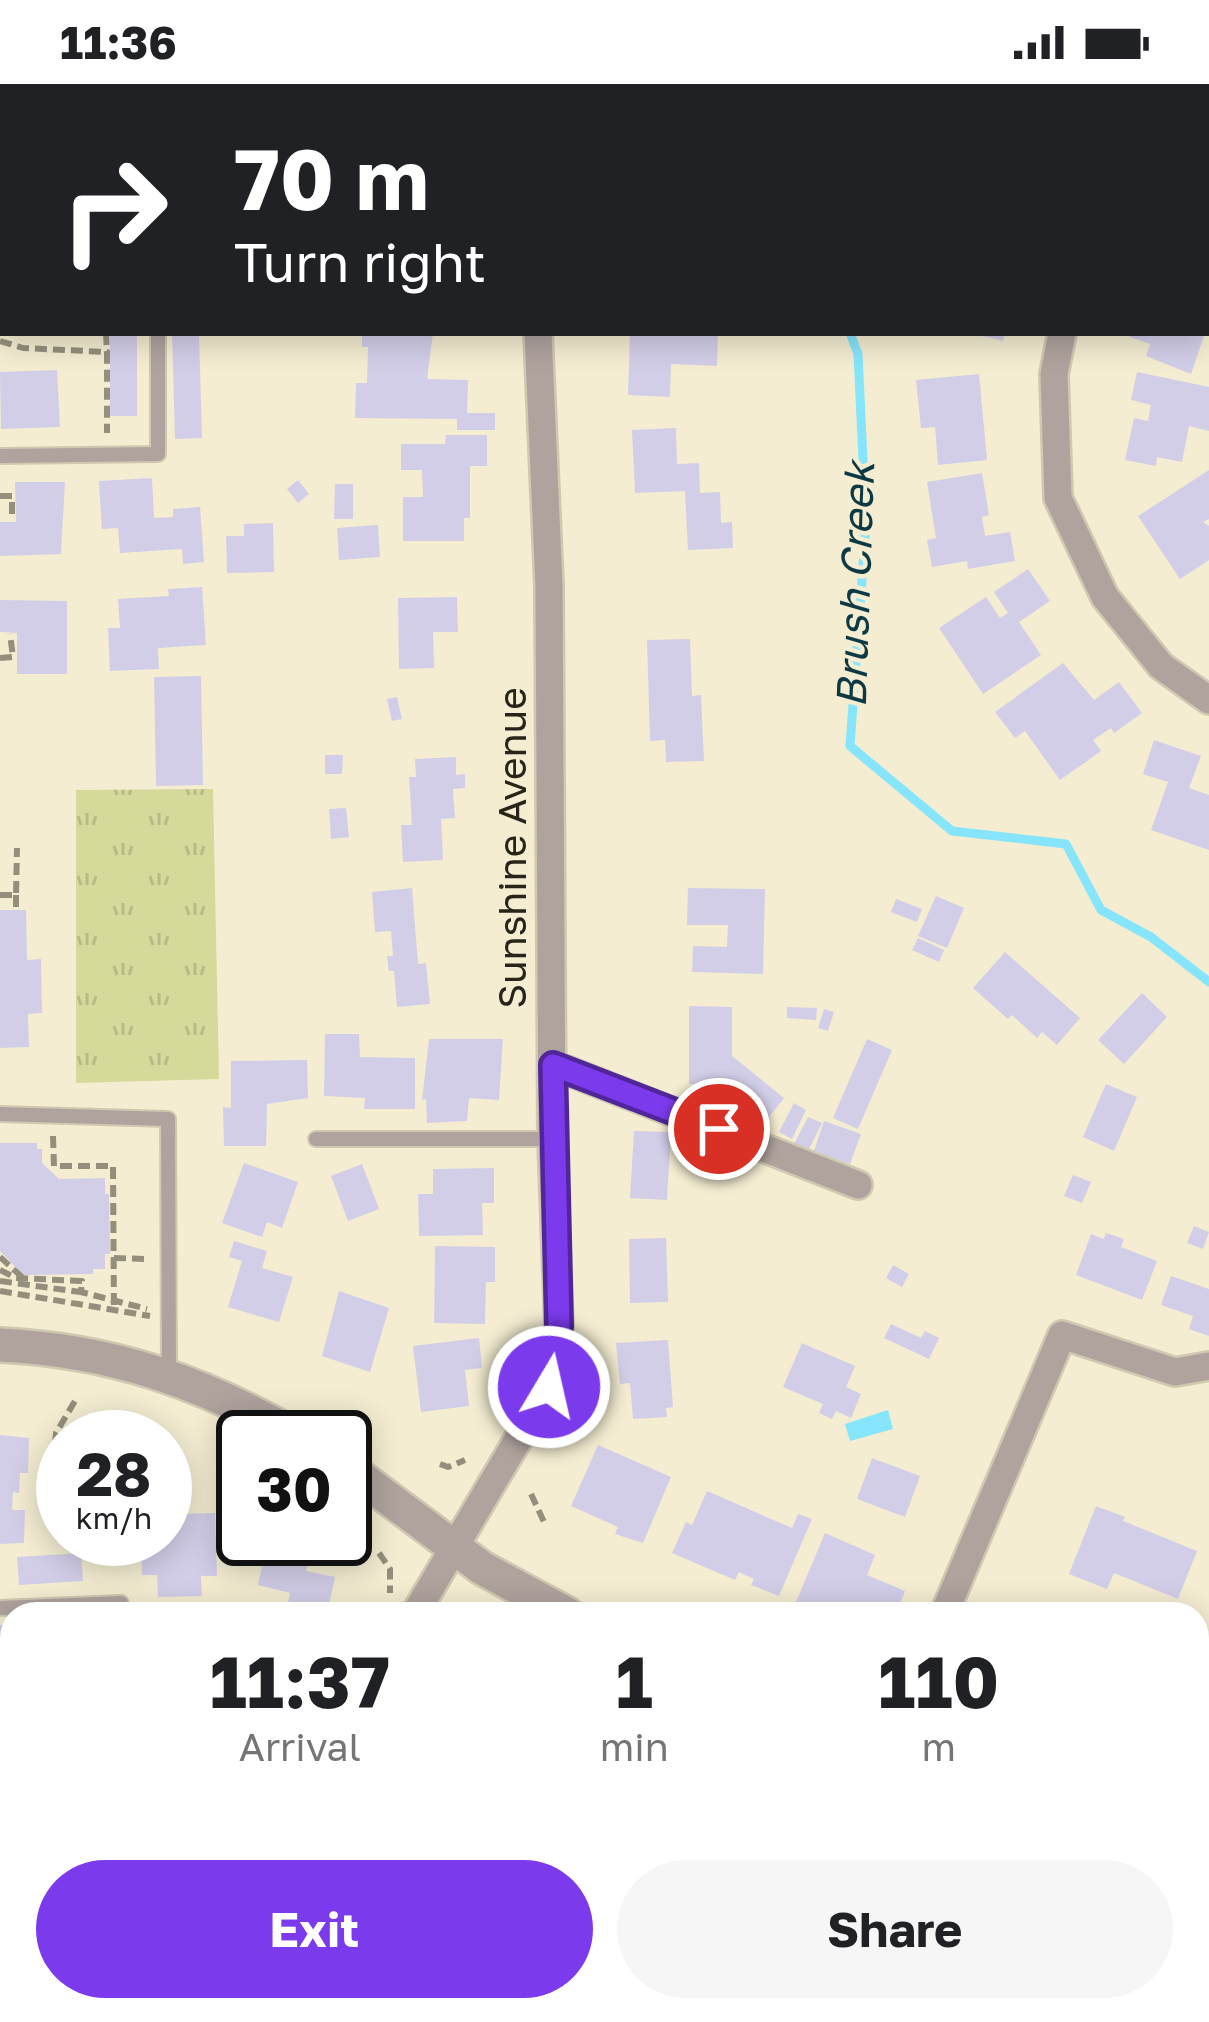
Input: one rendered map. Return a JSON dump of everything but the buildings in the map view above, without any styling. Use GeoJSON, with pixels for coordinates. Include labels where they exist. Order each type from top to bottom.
{"type":"FeatureCollection","features":[{"type":"Feature","properties":{"kind":"street","name":"Sunshine Avenue"},"geometry":{"type":"LineString","coordinates":[[422,1602],[549,1387],[559,1326],[552,1139],[549,586],[538,336]]}},
{"type":"Feature","properties":{"kind":"street"},"geometry":{"type":"LineString","coordinates":[[1061,336],[1054,374],[1058,499],[1105,597],[1161,666],[1209,700]]}},
{"type":"Feature","properties":{"kind":"street"},"geometry":{"type":"LineString","coordinates":[[553,1065],[858,1185]]}},
{"type":"Feature","properties":{"kind":"street"},"geometry":{"type":"LineString","coordinates":[[949,1602],[1062,1335],[1175,1372],[1209,1366]]}},
{"type":"Feature","properties":{"kind":"street"},"geometry":{"type":"LineString","coordinates":[[0,1345],[140,1365],[251,1410]]}},
{"type":"Feature","properties":{"kind":"street"},"geometry":{"type":"LineString","coordinates":[[372,1486],[452,1547],[546,1602]]}},
{"type":"Feature","properties":{"kind":"lane"},"geometry":{"type":"LineString","coordinates":[[0,456],[158,454],[158,336]]}},
{"type":"Feature","properties":{"kind":"lane"},"geometry":{"type":"LineString","coordinates":[[0,1114],[168,1118],[169,1374]]}},
{"type":"Feature","properties":{"kind":"lane"},"geometry":{"type":"LineString","coordinates":[[316,1138],[552,1139]]}},
{"type":"Feature","properties":{"kind":"path"},"geometry":{"type":"LineString","coordinates":[[14,336],[14,345]]}},
{"type":"Feature","properties":{"kind":"path"},"geometry":{"type":"LineString","coordinates":[[106,336],[107,454]]}},
{"type":"Feature","properties":{"kind":"path"},"geometry":{"type":"LineString","coordinates":[[0,341],[107,352]]}},
{"type":"Feature","properties":{"kind":"path"},"geometry":{"type":"LineString","coordinates":[[0,496],[12,496],[12,518]]}},
{"type":"Feature","properties":{"kind":"path"},"geometry":{"type":"LineString","coordinates":[[0,658],[13,657],[10,634]]}},
{"type":"Feature","properties":{"kind":"path"},"geometry":{"type":"LineString","coordinates":[[16,908],[17,848]]}},
{"type":"Feature","properties":{"kind":"path"},"geometry":{"type":"LineString","coordinates":[[0,895],[16,895]]}},
{"type":"Feature","properties":{"kind":"path"},"geometry":{"type":"LineString","coordinates":[[47,1132],[54,1141],[54,1166],[113,1166],[114,1312]]}},
{"type":"Feature","properties":{"kind":"path"},"geometry":{"type":"LineString","coordinates":[[0,1256],[22,1278]]}},
{"type":"Feature","properties":{"kind":"path"},"geometry":{"type":"LineString","coordinates":[[114,1258],[166,1259]]}},
{"type":"Feature","properties":{"kind":"path"},"geometry":{"type":"LineString","coordinates":[[0,1270],[22,1278],[82,1281],[81,1292]]}},
{"type":"Feature","properties":{"kind":"path"},"geometry":{"type":"LineString","coordinates":[[0,1281],[81,1292],[167,1318]]}},
{"type":"Feature","properties":{"kind":"path"},"geometry":{"type":"LineString","coordinates":[[0,1291],[167,1318]]}},
{"type":"Feature","properties":{"kind":"path"},"geometry":{"type":"LineString","coordinates":[[70,1410],[75,1401]]}},
{"type":"Feature","properties":{"kind":"path"},"geometry":{"type":"LineString","coordinates":[[440,1464],[448,1467],[465,1460]]}},
{"type":"Feature","properties":{"kind":"path"},"geometry":{"type":"LineString","coordinates":[[531,1494],[544,1522]]}},
{"type":"Feature","properties":{"kind":"path"},"geometry":{"type":"LineString","coordinates":[[379,1553],[390,1568],[390,1593]]}},
{"type":"Feature","properties":{"kind":"green space"},"geometry":{"type":"Polygon","coordinates":[[[213,789],[219,1079],[76,1083],[76,790],[213,789]]]}},
{"type":"Feature","properties":{"kind":"water"},"geometry":{"type":"Polygon","coordinates":[[[888,1410],[893,1429],[850,1441],[845,1424],[888,1410]]]}},
{"type":"Feature","properties":{"kind":"waterway","name":"Brush Creek"},"geometry":{"type":"LineString","coordinates":[[851,336],[858,354],[866,523],[850,746],[952,831],[1066,844],[1101,910],[1151,937],[1209,982]]}},
{"type":"Feature","properties":{"kind":"route"},"geometry":{"type":"LineString","coordinates":[[549,1387],[559,1326],[553,1065],[719,1129]]}}]}
